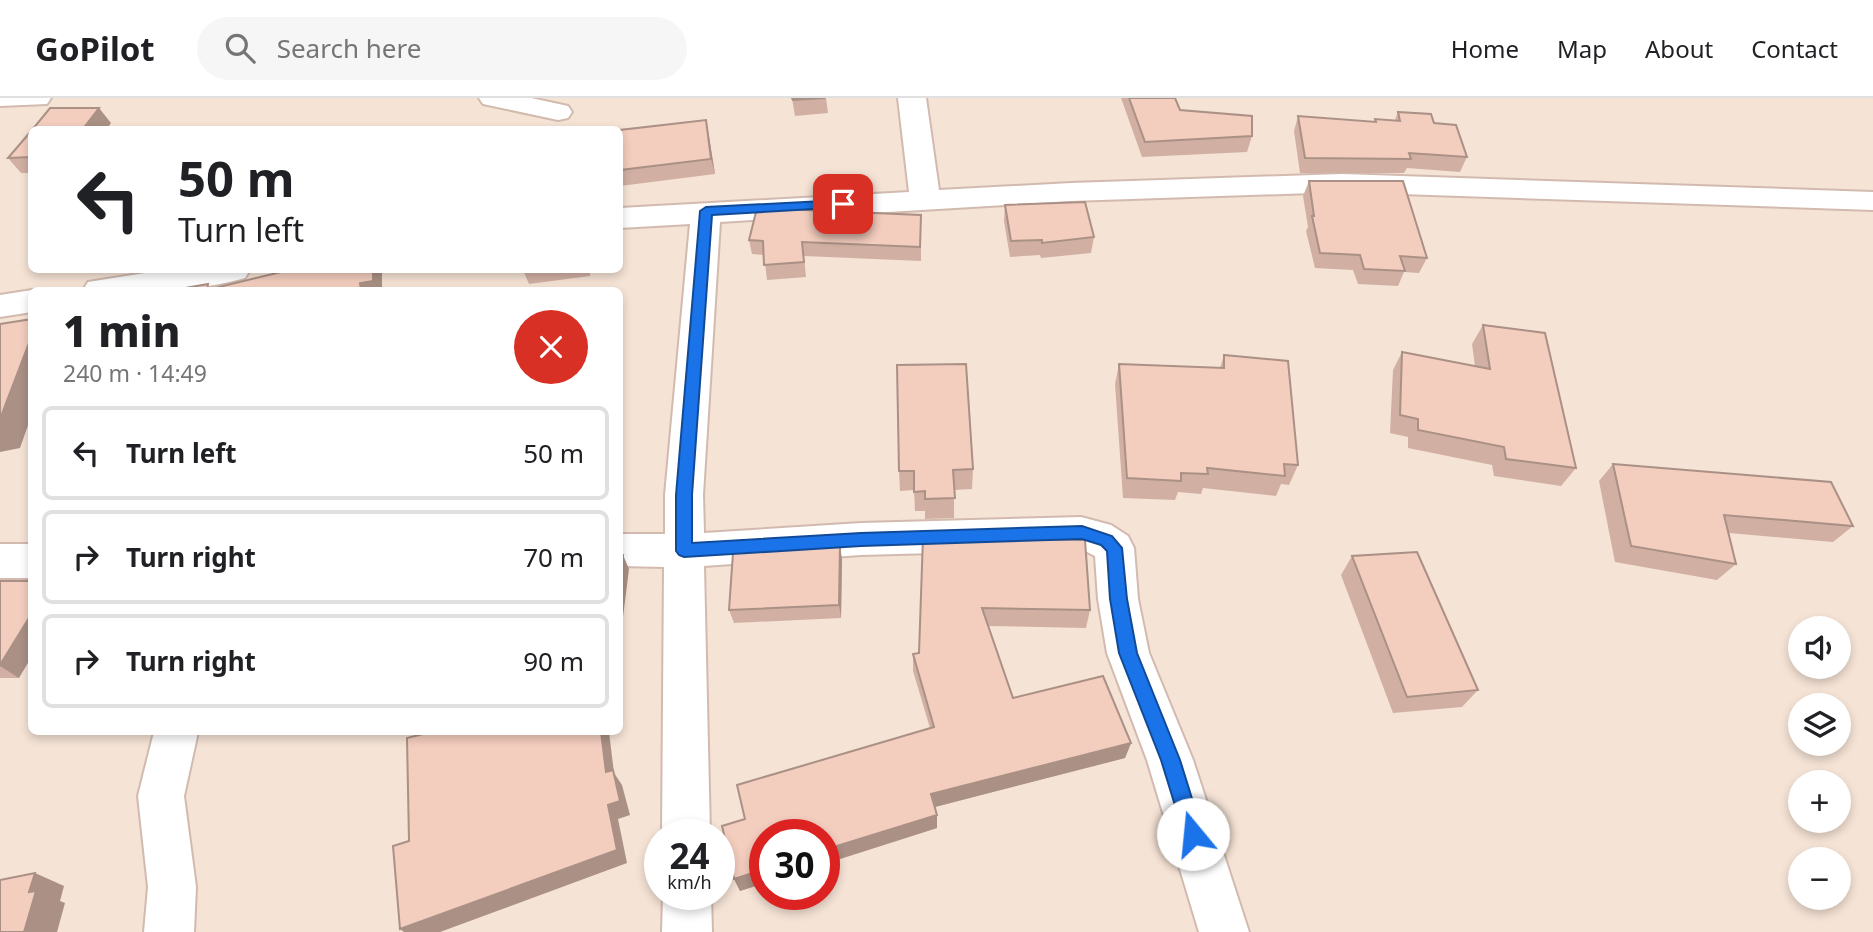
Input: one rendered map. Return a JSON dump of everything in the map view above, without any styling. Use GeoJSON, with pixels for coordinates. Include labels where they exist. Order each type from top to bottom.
{"type":"FeatureCollection","features":[{"type":"Feature","properties":{"kind":"street"},"geometry":{"type":"LineString","coordinates":[[0,99],[37,98]]}},
{"type":"Feature","properties":{"kind":"street"},"geometry":{"type":"LineString","coordinates":[[493,98],[557,113]]}},
{"type":"Feature","properties":{"kind":"street"},"geometry":{"type":"LineString","coordinates":[[912,98],[925,200]]}},
{"type":"Feature","properties":{"kind":"street"},"geometry":{"type":"LineString","coordinates":[[623,218],[925,200],[1342,183],[1873,201]]}},
{"type":"Feature","properties":{"kind":"street"},"geometry":{"type":"LineString","coordinates":[[686,819],[684,495],[706,211]]}},
{"type":"Feature","properties":{"kind":"street"},"geometry":{"type":"LineString","coordinates":[[119,287],[214,273]]}},
{"type":"Feature","properties":{"kind":"street"},"geometry":{"type":"LineString","coordinates":[[0,306],[28,302]]}},
{"type":"Feature","properties":{"kind":"street"},"geometry":{"type":"LineString","coordinates":[[623,550],[684,551],[861,539],[1082,533],[1106,540],[1114,548],[1117,559],[1118,599],[1128,653],[1170,760],[1224,932]]}},
{"type":"Feature","properties":{"kind":"street"},"geometry":{"type":"LineString","coordinates":[[0,561],[28,561]]}},
{"type":"Feature","properties":{"kind":"street"},"geometry":{"type":"LineString","coordinates":[[169,932],[172,887],[161,796],[175,735]]}},
{"type":"Feature","properties":{"kind":"street"},"geometry":{"type":"LineString","coordinates":[[687,910],[687,932]]}},
{"type":"Feature","properties":{"kind":"shaded area"},"geometry":{"type":"Polygon","coordinates":[[[0,98],[1873,98],[1873,932],[0,932],[0,98]]]}},
{"type":"Feature","properties":{"kind":"building"},"geometry":{"type":"Polygon","coordinates":[[[792,98],[825,98],[793,100],[792,98]]]}},
{"type":"Feature","properties":{"kind":"building"},"geometry":{"type":"Polygon","coordinates":[[[1129,98],[1175,98],[1180,110],[1252,116],[1252,136],[1145,142],[1129,98]]]}},
{"type":"Feature","properties":{"kind":"building"},"geometry":{"type":"Polygon","coordinates":[[[50,108],[99,108],[85,126],[35,126],[50,108]]]}},
{"type":"Feature","properties":{"kind":"building"},"geometry":{"type":"Polygon","coordinates":[[[1398,112],[1431,114],[1434,123],[1456,125],[1467,157],[1409,153],[1411,159],[1305,158],[1298,116],[1376,122],[1375,119],[1400,121],[1398,112]]]}},
{"type":"Feature","properties":{"kind":"building"},"geometry":{"type":"Polygon","coordinates":[[[706,120],[711,159],[623,170],[623,130],[706,120]]]}},
{"type":"Feature","properties":{"kind":"building"},"geometry":{"type":"Polygon","coordinates":[[[28,135],[28,157],[8,158],[28,135]]]}},
{"type":"Feature","properties":{"kind":"building"},"geometry":{"type":"Polygon","coordinates":[[[1309,181],[1403,181],[1427,258],[1400,256],[1405,271],[1364,269],[1360,255],[1320,253],[1312,216],[1309,181]]]}},
{"type":"Feature","properties":{"kind":"building"},"geometry":{"type":"Polygon","coordinates":[[[1085,202],[1094,237],[1042,243],[1042,240],[1011,241],[1005,205],[1085,202]]]}},
{"type":"Feature","properties":{"kind":"building"},"geometry":{"type":"Polygon","coordinates":[[[757,208],[921,215],[920,247],[802,242],[804,262],[764,265],[763,241],[749,240],[757,208]]]}},
{"type":"Feature","properties":{"kind":"building"},"geometry":{"type":"Polygon","coordinates":[[[277,273],[373,273],[373,281],[360,283],[361,287],[219,287],[277,273]]]}},
{"type":"Feature","properties":{"kind":"building"},"geometry":{"type":"Polygon","coordinates":[[[28,320],[28,346],[0,419],[0,324],[28,320]]]}},
{"type":"Feature","properties":{"kind":"building"},"geometry":{"type":"Polygon","coordinates":[[[1483,325],[1545,333],[1576,468],[1506,459],[1504,447],[1418,430],[1418,419],[1400,415],[1402,352],[1490,369],[1483,325]]]}},
{"type":"Feature","properties":{"kind":"building"},"geometry":{"type":"Polygon","coordinates":[[[1224,355],[1288,361],[1298,465],[1284,464],[1285,476],[1207,468],[1208,474],[1181,473],[1181,481],[1127,478],[1119,364],[1224,368],[1224,355]]]}},
{"type":"Feature","properties":{"kind":"building"},"geometry":{"type":"Polygon","coordinates":[[[966,364],[973,469],[953,470],[955,498],[925,499],[925,491],[914,492],[914,471],[899,471],[897,365],[966,364]]]}},
{"type":"Feature","properties":{"kind":"building"},"geometry":{"type":"Polygon","coordinates":[[[1613,464],[1831,482],[1853,526],[1724,515],[1736,564],[1631,546],[1613,464]]]}},
{"type":"Feature","properties":{"kind":"building"},"geometry":{"type":"Polygon","coordinates":[[[923,537],[1085,540],[1090,610],[982,608],[1013,698],[1103,676],[1131,743],[931,794],[937,815],[840,845],[840,819],[749,819],[749,874],[735,879],[735,822],[745,819],[737,785],[934,727],[913,654],[919,653],[923,537]]]}},
{"type":"Feature","properties":{"kind":"building"},"geometry":{"type":"Polygon","coordinates":[[[840,545],[839,605],[729,610],[733,553],[840,545]]]}},
{"type":"Feature","properties":{"kind":"building"},"geometry":{"type":"Polygon","coordinates":[[[1417,552],[1478,690],[1407,697],[1352,556],[1417,552]]]}},
{"type":"Feature","properties":{"kind":"building"},"geometry":{"type":"Polygon","coordinates":[[[0,581],[28,581],[28,620],[0,665],[0,581]]]}},
{"type":"Feature","properties":{"kind":"building"},"geometry":{"type":"Polygon","coordinates":[[[419,735],[601,735],[606,772],[613,770],[620,801],[608,805],[617,850],[400,929],[393,846],[409,841],[407,738],[419,735]]]}},
{"type":"Feature","properties":{"kind":"building"},"geometry":{"type":"Polygon","coordinates":[[[35,873],[29,892],[36,891],[24,932],[0,932],[0,880],[35,873]]]}},
{"type":"Feature","properties":{"kind":"route"},"geometry":{"type":"LineString","coordinates":[[843,204],[706,211],[684,495],[684,551],[861,539],[1082,533],[1106,540],[1114,548],[1117,559],[1118,599],[1128,653],[1170,760],[1193,834]]}}]}
